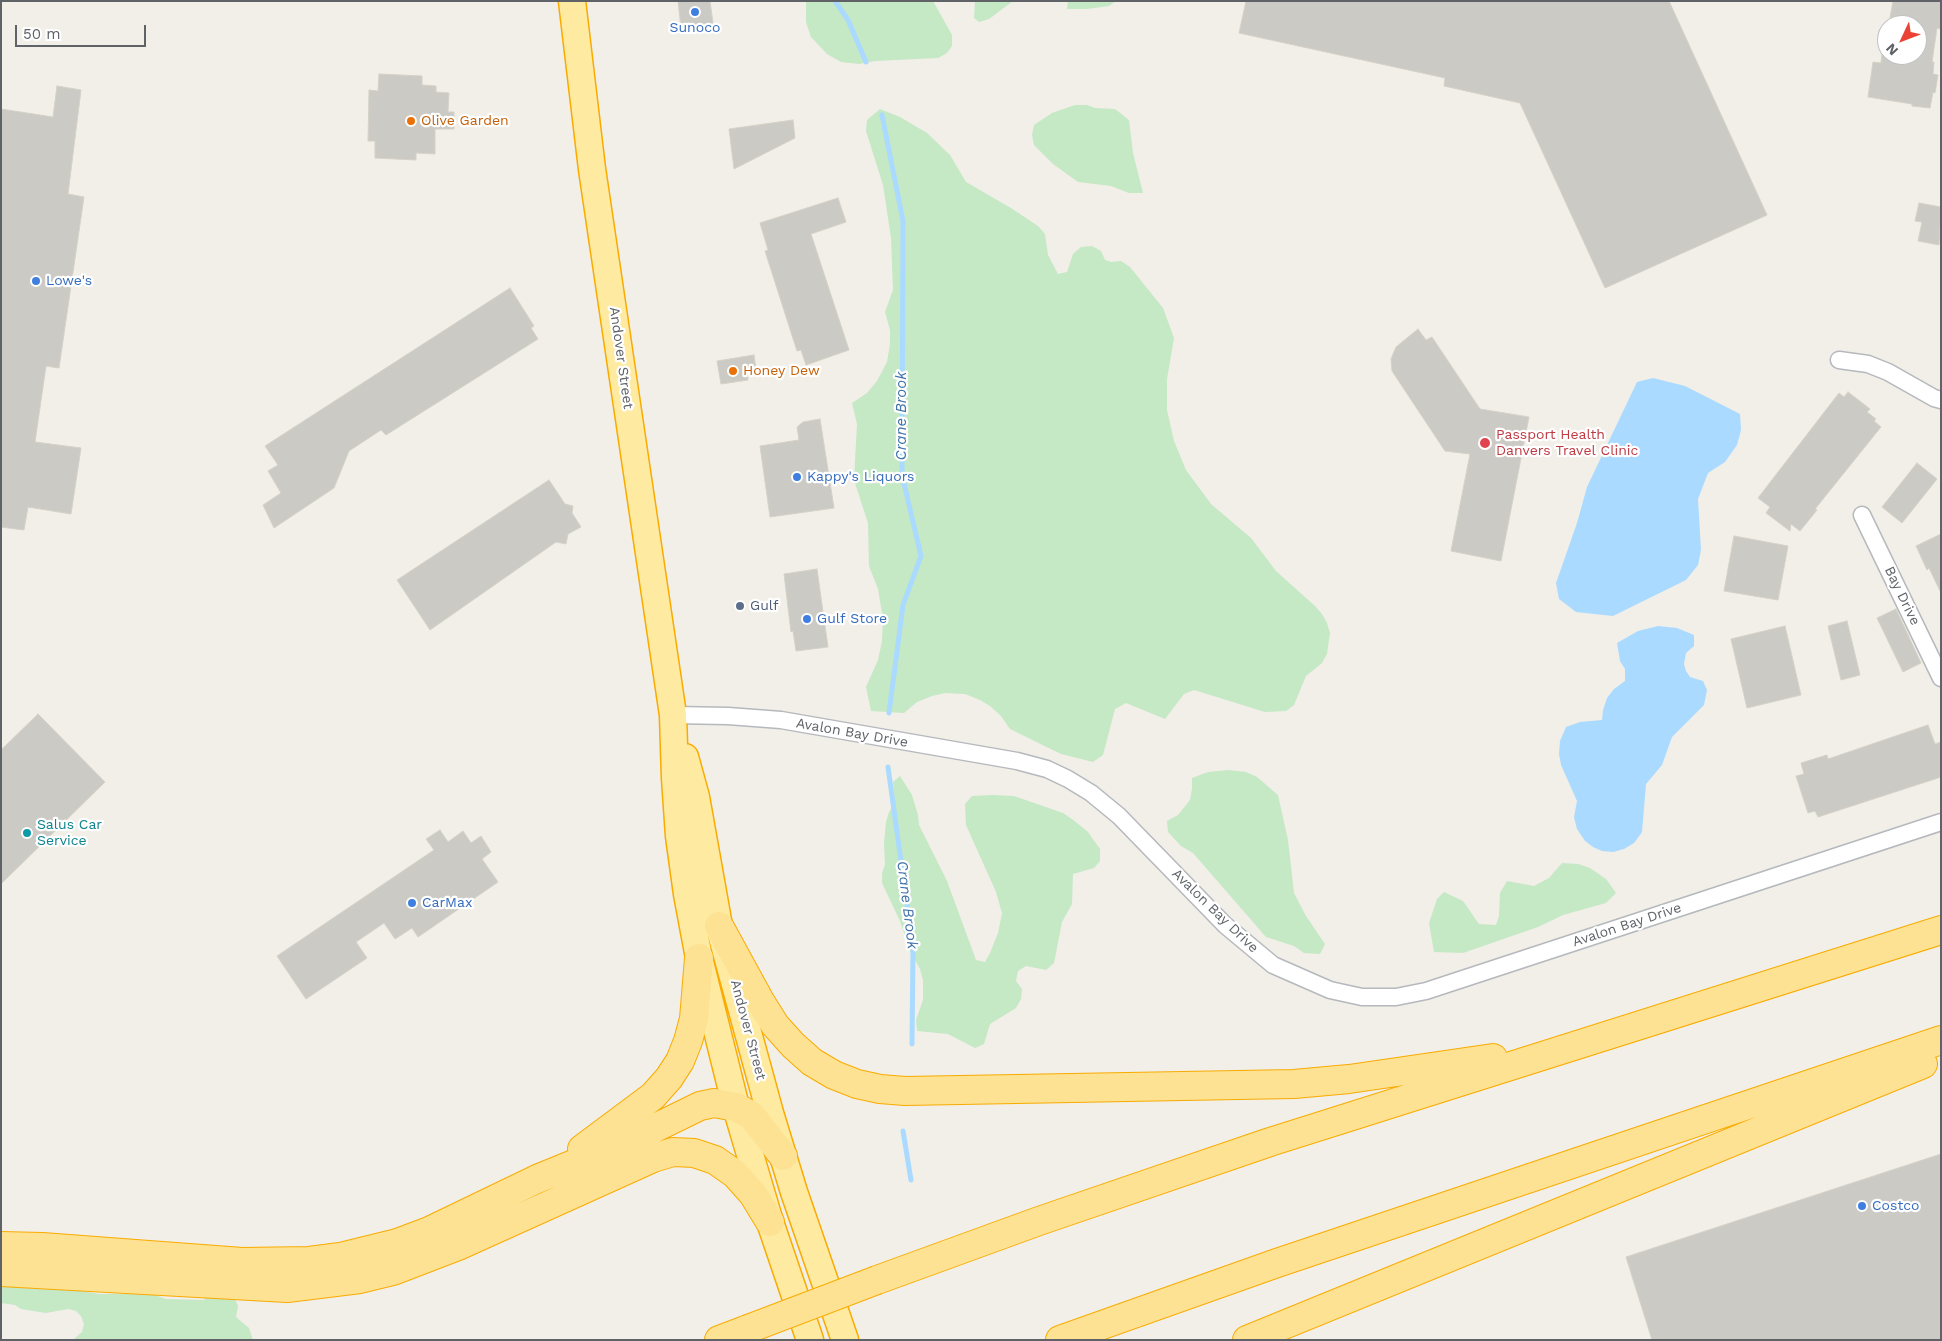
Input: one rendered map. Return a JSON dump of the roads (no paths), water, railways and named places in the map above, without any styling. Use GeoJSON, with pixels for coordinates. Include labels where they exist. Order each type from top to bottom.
{"type":"FeatureCollection","features":[{"type":"Feature","properties":{"kind":"highway","name":"Andover Street"},"geometry":{"type":"LineString","coordinates":[[572,1],[592,169],[673,715],[679,836],[687,894],[699,958],[736,1107],[770,1222],[810,1340]]}},
{"type":"Feature","properties":{"kind":"highway","name":"Andover Street"},"geometry":{"type":"LineString","coordinates":[[673,715],[696,797],[720,926],[770,1113],[845,1340]]}},
{"type":"Feature","properties":{"kind":"highway"},"geometry":{"type":"LineString","coordinates":[[720,926],[760,1001],[775,1025],[793,1045],[812,1062],[834,1075],[857,1084],[880,1089],[905,1091],[1294,1084],[1350,1079],[1578,1045]]}},
{"type":"Feature","properties":{"kind":"highway"},"geometry":{"type":"LineString","coordinates":[[719,1340],[1048,1218],[1270,1142],[1941,930]]}},
{"type":"Feature","properties":{"kind":"highway"},"geometry":{"type":"LineString","coordinates":[[537,1179],[591,1143],[653,1096],[669,1078],[680,1061],[694,1019],[699,958]]}},
{"type":"Feature","properties":{"kind":"highway"},"geometry":{"type":"LineString","coordinates":[[1060,1340],[1295,1257],[1941,1040]]}},
{"type":"Feature","properties":{"kind":"highway"},"geometry":{"type":"LineString","coordinates":[[1247,1340],[1941,1057]]}},
{"type":"Feature","properties":{"kind":"highway"},"geometry":{"type":"LineString","coordinates":[[1,1246],[42,1247],[242,1262],[340,1258],[397,1243],[429,1231],[537,1179],[618,1146],[700,1106],[714,1103],[736,1107],[752,1116],[783,1156]]}},
{"type":"Feature","properties":{"kind":"highway"},"geometry":{"type":"LineString","coordinates":[[1,1272],[254,1287],[297,1287],[360,1279],[393,1271],[458,1246],[653,1158],[673,1152],[694,1153],[715,1160],[735,1174],[752,1194],[770,1222]]}},
{"type":"Feature","properties":{"kind":"street"},"geometry":{"type":"LineString","coordinates":[[1839,360],[1868,364],[1888,372],[1934,398],[1941,400]]}},
{"type":"Feature","properties":{"kind":"street","name":"Bay Drive"},"geometry":{"type":"LineString","coordinates":[[1862,515],[1941,678]]}},
{"type":"Feature","properties":{"kind":"street","name":"Avalon Bay Drive"},"geometry":{"type":"LineString","coordinates":[[673,715],[728,716],[781,720],[1017,761],[1047,770],[1068,779],[1091,793],[1119,816],[1225,925],[1273,965],[1330,990],[1362,997],[1396,997],[1426,991],[1941,822]]}},
{"type":"Feature","properties":{"kind":"water"},"geometry":{"type":"Polygon","coordinates":[[[1653,378],[1685,386],[1740,414],[1741,430],[1737,445],[1725,462],[1708,473],[1698,499],[1701,550],[1698,565],[1686,580],[1613,616],[1576,612],[1559,599],[1556,583],[1577,523],[1587,487],[1637,382],[1653,378]]]}},
{"type":"Feature","properties":{"kind":"water"},"geometry":{"type":"Polygon","coordinates":[[[1658,626],[1677,628],[1694,635],[1694,646],[1686,653],[1684,664],[1690,677],[1703,681],[1707,690],[1704,705],[1672,737],[1662,765],[1646,784],[1642,832],[1640,835],[1634,843],[1624,849],[1613,852],[1602,851],[1585,841],[1577,829],[1574,817],[1577,801],[1561,765],[1559,754],[1560,741],[1566,727],[1580,722],[1602,720],[1607,698],[1614,689],[1625,681],[1625,669],[1620,661],[1617,643],[1638,631],[1658,626]]]}},
{"type":"Feature","properties":{"kind":"waterway","name":"Crane Brook"},"geometry":{"type":"LineString","coordinates":[[835,1],[848,20],[866,62]]}},
{"type":"Feature","properties":{"kind":"waterway","name":"Crane Brook"},"geometry":{"type":"LineString","coordinates":[[882,115],[903,221],[902,475],[921,556],[903,605],[889,713]]}},
{"type":"Feature","properties":{"kind":"waterway","name":"Crane Brook"},"geometry":{"type":"LineString","coordinates":[[888,767],[913,948],[912,1044]]}},
{"type":"Feature","properties":{"kind":"waterway","name":"Crane Brook"},"geometry":{"type":"LineString","coordinates":[[903,1131],[911,1180]]}},
{"type":"Feature","properties":{"kind":"place","name":"Sunoco"},"geometry":{"type":"Point","coordinates":[695,12]}},
{"type":"Feature","properties":{"kind":"place","name":"Olive Garden"},"geometry":{"type":"Point","coordinates":[411,121]}},
{"type":"Feature","properties":{"kind":"place","name":"Lowe's"},"geometry":{"type":"Point","coordinates":[36,281]}},
{"type":"Feature","properties":{"kind":"place","name":"Honey Dew"},"geometry":{"type":"Point","coordinates":[733,371]}},
{"type":"Feature","properties":{"kind":"place","name":"Passport Health Danvers Travel Clinic"},"geometry":{"type":"Point","coordinates":[1485,443]}},
{"type":"Feature","properties":{"kind":"place","name":"Kappy's Liquors"},"geometry":{"type":"Point","coordinates":[797,477]}},
{"type":"Feature","properties":{"kind":"place","name":"Gulf"},"geometry":{"type":"Point","coordinates":[740,606]}},
{"type":"Feature","properties":{"kind":"place","name":"Gulf Store"},"geometry":{"type":"Point","coordinates":[807,619]}},
{"type":"Feature","properties":{"kind":"place","name":"Salus Car Service"},"geometry":{"type":"Point","coordinates":[27,833]}},
{"type":"Feature","properties":{"kind":"place","name":"CarMax"},"geometry":{"type":"Point","coordinates":[412,903]}},
{"type":"Feature","properties":{"kind":"place","name":"Costco"},"geometry":{"type":"Point","coordinates":[1862,1206]}}]}
